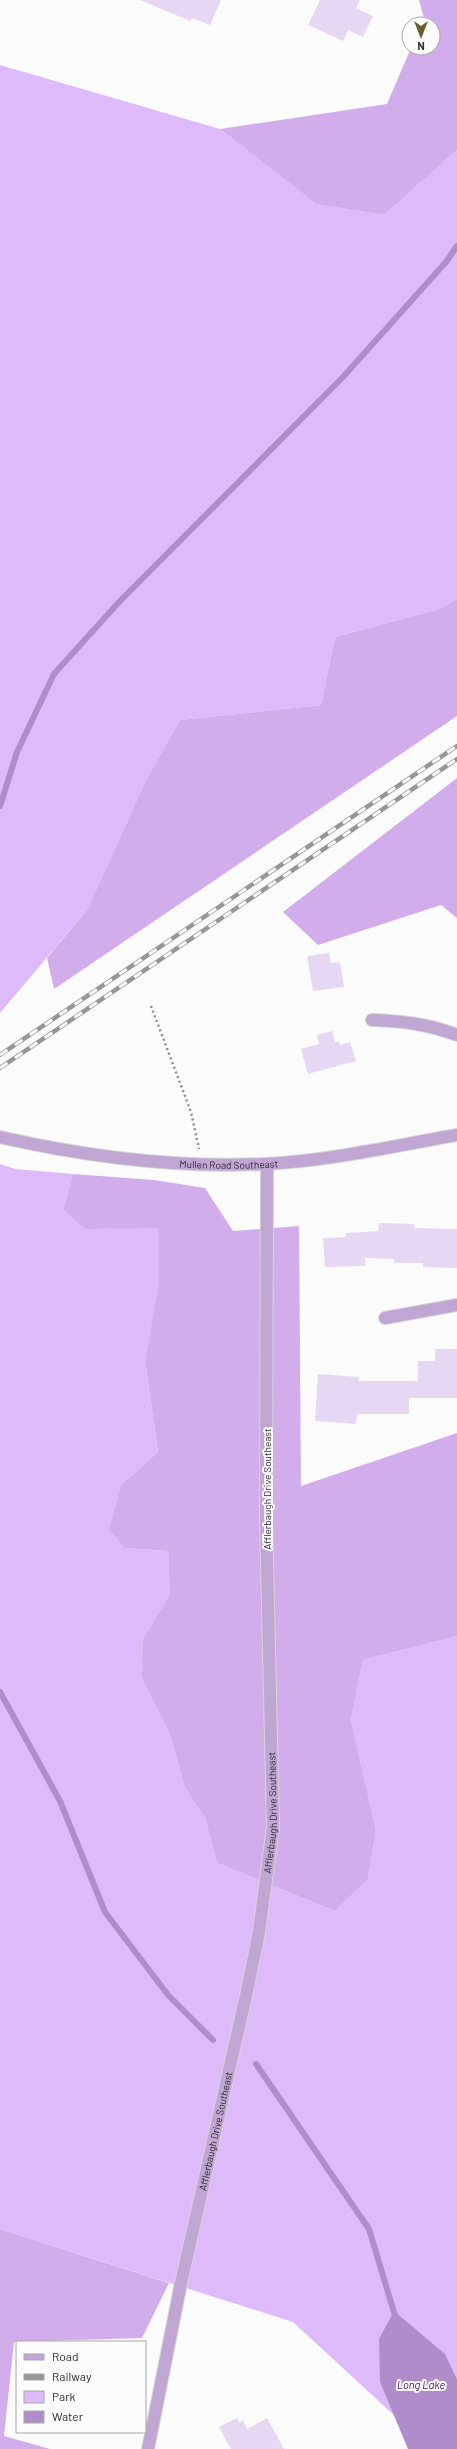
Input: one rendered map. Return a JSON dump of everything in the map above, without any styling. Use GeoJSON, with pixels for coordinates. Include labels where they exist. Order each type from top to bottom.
{"type":"FeatureCollection","features":[{"type":"Feature","properties":{"kind":"street"},"geometry":{"type":"LineString","coordinates":[[372,1020],[410,1022],[435,1026],[457,1035]]}},
{"type":"Feature","properties":{"kind":"street","name":"Mullen Road Southeast"},"geometry":{"type":"LineString","coordinates":[[2,1138],[88,1155],[173,1164],[202,1165],[266,1164],[346,1154],[457,1135]]}},
{"type":"Feature","properties":{"kind":"street","name":"Afflerbaugh Drive Southeast"},"geometry":{"type":"LineString","coordinates":[[148,2449],[181,2283],[259,1932],[273,1826],[266,1518],[266,1164]]}},
{"type":"Feature","properties":{"kind":"street"},"geometry":{"type":"LineString","coordinates":[[385,1318],[457,1305]]}},
{"type":"Feature","properties":{"kind":"path"},"geometry":{"type":"LineString","coordinates":[[151,1006],[191,1112],[202,1165]]}},
{"type":"Feature","properties":{"kind":"green space"},"geometry":{"type":"Polygon","coordinates":[[[0,65],[220,129],[318,204],[384,215],[457,150],[457,599],[439,609],[335,637],[321,705],[180,720],[146,780],[87,910],[0,1013],[0,65]]]}},
{"type":"Feature","properties":{"kind":"green space"},"geometry":{"type":"Polygon","coordinates":[[[0,1164],[15,1169],[73,1174],[63,1210],[85,1229],[158,1227],[160,1283],[145,1361],[158,1452],[122,1484],[125,1548],[168,1551],[170,1594],[143,1639],[141,1676],[170,1735],[185,1788],[205,1818],[217,1863],[335,1911],[368,1879],[376,1830],[351,1720],[363,1660],[457,1636],[457,2379],[445,2354],[380,2382],[397,2418],[293,2322],[0,2229],[0,1164]]]}},
{"type":"Feature","properties":{"kind":"shaded area"},"geometry":{"type":"Polygon","coordinates":[[[419,0],[457,0],[457,150],[384,215],[317,204],[220,129],[387,104],[408,56],[441,56],[441,16],[423,16],[419,0]]]}},
{"type":"Feature","properties":{"kind":"shaded area"},"geometry":{"type":"Polygon","coordinates":[[[457,599],[457,716],[54,989],[47,958],[87,910],[146,780],[180,720],[321,705],[335,637],[439,609],[457,599]]]}},
{"type":"Feature","properties":{"kind":"shaded area"},"geometry":{"type":"Polygon","coordinates":[[[457,778],[457,918],[441,905],[318,945],[283,912],[457,778]]]}},
{"type":"Feature","properties":{"kind":"shaded area"},"geometry":{"type":"Polygon","coordinates":[[[73,1174],[154,1180],[205,1188],[233,1231],[299,1226],[301,1486],[457,1433],[457,1636],[363,1660],[351,1720],[376,1830],[368,1879],[335,1911],[217,1863],[205,1818],[185,1788],[170,1735],[141,1676],[143,1639],[170,1594],[168,1551],[125,1548],[109,1529],[122,1484],[158,1452],[145,1361],[159,1283],[158,1228],[85,1229],[63,1210],[73,1174]]]}},
{"type":"Feature","properties":{"kind":"shaded area"},"geometry":{"type":"Polygon","coordinates":[[[0,2229],[169,2283],[142,2338],[14,2342],[4,2436],[50,2449],[0,2449],[0,2229]]]}},
{"type":"Feature","properties":{"kind":"water","name":"Long Lake"},"geometry":{"type":"Polygon","coordinates":[[[394,2311],[445,2354],[457,2379],[457,2449],[408,2449],[380,2382],[379,2339],[394,2311]]]}},
{"type":"Feature","properties":{"kind":"building"},"geometry":{"type":"Polygon","coordinates":[[[140,0],[221,0],[210,25],[192,18],[190,21],[140,0]]]}},
{"type":"Feature","properties":{"kind":"building"},"geometry":{"type":"Polygon","coordinates":[[[320,0],[360,0],[356,8],[373,16],[363,37],[348,30],[343,41],[308,25],[320,0]]]}},
{"type":"Feature","properties":{"kind":"building"},"geometry":{"type":"Polygon","coordinates":[[[329,953],[331,963],[340,962],[344,987],[313,991],[307,956],[329,953]]]}},
{"type":"Feature","properties":{"kind":"building"},"geometry":{"type":"Polygon","coordinates":[[[332,1031],[335,1042],[339,1041],[340,1045],[350,1042],[356,1061],[308,1074],[301,1049],[319,1044],[317,1035],[332,1031]]]}},
{"type":"Feature","properties":{"kind":"building"},"geometry":{"type":"Polygon","coordinates":[[[379,1223],[414,1224],[414,1228],[457,1229],[457,1268],[423,1267],[423,1263],[394,1263],[394,1259],[365,1258],[365,1266],[325,1267],[323,1238],[346,1237],[346,1233],[378,1231],[379,1223]]]}},
{"type":"Feature","properties":{"kind":"building"},"geometry":{"type":"Polygon","coordinates":[[[435,1349],[457,1349],[457,1398],[409,1398],[409,1414],[357,1414],[356,1424],[315,1421],[318,1374],[359,1377],[359,1381],[418,1381],[418,1361],[435,1361],[435,1349]]]}},
{"type":"Feature","properties":{"kind":"building"},"geometry":{"type":"Polygon","coordinates":[[[237,2418],[239,2422],[243,2420],[247,2429],[267,2418],[284,2449],[231,2449],[219,2427],[237,2418]]]}},
{"type":"Feature","properties":{"kind":"waterway"},"geometry":{"type":"LineString","coordinates":[[0,806],[17,752],[54,674],[119,602],[343,377],[446,262],[457,246]]}},
{"type":"Feature","properties":{"kind":"waterway"},"geometry":{"type":"LineString","coordinates":[[0,1692],[60,1801],[105,1912],[168,1995],[213,2040]]}},
{"type":"Feature","properties":{"kind":"waterway"},"geometry":{"type":"LineString","coordinates":[[256,2064],[369,2229],[396,2319]]}},
{"type":"Feature","properties":{"kind":"railway"},"geometry":{"type":"LineString","coordinates":[[0,1055],[457,746]]}},
{"type":"Feature","properties":{"kind":"railway"},"geometry":{"type":"LineString","coordinates":[[0,1068],[457,759]]}}]}
